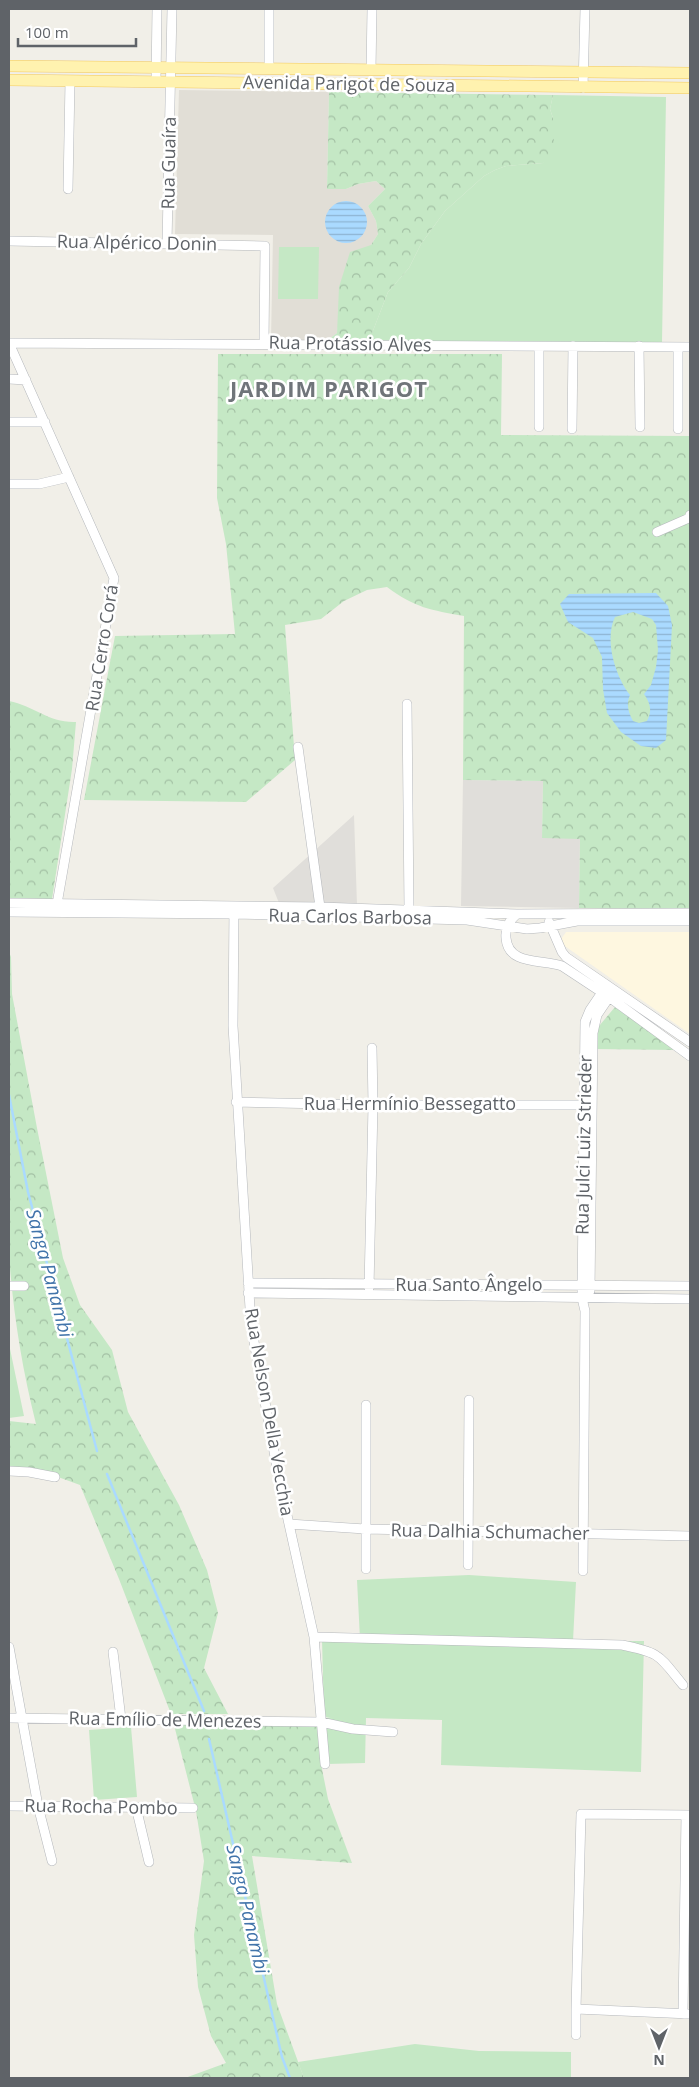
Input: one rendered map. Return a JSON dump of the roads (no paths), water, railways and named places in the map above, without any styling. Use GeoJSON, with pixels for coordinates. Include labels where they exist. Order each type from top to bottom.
{"type":"FeatureCollection","features":[{"type":"Feature","properties":{"kind":"main road","name":"Avenida Parigot de Souza"},"geometry":{"type":"LineString","coordinates":[[9,66],[690,73]]}},
{"type":"Feature","properties":{"kind":"main road"},"geometry":{"type":"LineString","coordinates":[[284,83],[328,79],[330,75],[324,70]]}},
{"type":"Feature","properties":{"kind":"main road"},"geometry":{"type":"LineString","coordinates":[[351,84],[345,82],[343,76],[356,71],[371,70]]}},
{"type":"Feature","properties":{"kind":"main road"},"geometry":{"type":"LineString","coordinates":[[585,88],[598,85],[639,83],[642,77],[637,72]]}},
{"type":"Feature","properties":{"kind":"main road","name":"Avenida Parigot de Souza"},"geometry":{"type":"LineString","coordinates":[[9,80],[690,88]]}},
{"type":"Feature","properties":{"kind":"street"},"geometry":{"type":"LineString","coordinates":[[156,81],[157,9]]}},
{"type":"Feature","properties":{"kind":"street"},"geometry":{"type":"LineString","coordinates":[[171,68],[172,9]]}},
{"type":"Feature","properties":{"kind":"street"},"geometry":{"type":"LineString","coordinates":[[269,9],[269,68]]}},
{"type":"Feature","properties":{"kind":"street"},"geometry":{"type":"LineString","coordinates":[[371,70],[372,9]]}},
{"type":"Feature","properties":{"kind":"street"},"geometry":{"type":"LineString","coordinates":[[585,9],[585,88]]}},
{"type":"Feature","properties":{"kind":"street","name":"Rua Guaíra"},"geometry":{"type":"LineString","coordinates":[[167,243],[171,68]]}},
{"type":"Feature","properties":{"kind":"street"},"geometry":{"type":"LineString","coordinates":[[68,189],[70,81]]}},
{"type":"Feature","properties":{"kind":"street","name":"Rua Alpérico Donin"},"geometry":{"type":"LineString","coordinates":[[9,241],[265,246],[264,343]]}},
{"type":"Feature","properties":{"kind":"street","name":"Rua Protássio Alves"},"geometry":{"type":"LineString","coordinates":[[9,343],[690,347]]}},
{"type":"Feature","properties":{"kind":"street","name":"Rua Cerro Corá"},"geometry":{"type":"LineString","coordinates":[[9,343],[114,578],[57,908]]}},
{"type":"Feature","properties":{"kind":"street"},"geometry":{"type":"LineString","coordinates":[[572,429],[573,346]]}},
{"type":"Feature","properties":{"kind":"street"},"geometry":{"type":"LineString","coordinates":[[639,346],[640,427]]}},
{"type":"Feature","properties":{"kind":"street"},"geometry":{"type":"LineString","coordinates":[[539,347],[539,427]]}},
{"type":"Feature","properties":{"kind":"street"},"geometry":{"type":"LineString","coordinates":[[678,347],[678,429]]}},
{"type":"Feature","properties":{"kind":"street"},"geometry":{"type":"LineString","coordinates":[[9,380],[26,380]]}},
{"type":"Feature","properties":{"kind":"street"},"geometry":{"type":"LineString","coordinates":[[9,422],[45,422]]}},
{"type":"Feature","properties":{"kind":"street"},"geometry":{"type":"LineString","coordinates":[[9,484],[39,484],[69,477]]}},
{"type":"Feature","properties":{"kind":"street"},"geometry":{"type":"LineString","coordinates":[[657,532],[689,518],[690,515]]}},
{"type":"Feature","properties":{"kind":"street"},"geometry":{"type":"LineString","coordinates":[[407,704],[409,909]]}},
{"type":"Feature","properties":{"kind":"street"},"geometry":{"type":"LineString","coordinates":[[298,747],[320,907]]}},
{"type":"Feature","properties":{"kind":"street","name":"Rua Carlos Barbosa"},"geometry":{"type":"LineString","coordinates":[[9,903],[57,908],[234,910],[467,920],[527,929],[577,922],[690,914]]}},
{"type":"Feature","properties":{"kind":"street","name":"Rua Carlos Barbosa"},"geometry":{"type":"LineString","coordinates":[[234,910],[320,907],[664,917],[690,920]]}},
{"type":"Feature","properties":{"kind":"street","name":"Rua Carlos Barbosa"},"geometry":{"type":"LineString","coordinates":[[9,912],[57,908]]}},
{"type":"Feature","properties":{"kind":"street","name":"Rua Nelson Della Vecchia"},"geometry":{"type":"LineString","coordinates":[[234,910],[233,1026],[236,1102],[251,1325],[289,1524],[314,1637],[325,1764]]}},
{"type":"Feature","properties":{"kind":"street"},"geometry":{"type":"LineString","coordinates":[[506,941],[506,927],[517,914]]}},
{"type":"Feature","properties":{"kind":"street"},"geometry":{"type":"LineString","coordinates":[[539,914],[548,920],[552,926],[557,941],[566,957],[690,1056]]}},
{"type":"Feature","properties":{"kind":"street"},"geometry":{"type":"LineString","coordinates":[[557,941],[561,931],[577,922]]}},
{"type":"Feature","properties":{"kind":"street"},"geometry":{"type":"LineString","coordinates":[[486,923],[506,941],[511,951],[518,957],[536,963],[555,963],[562,966],[608,991],[690,1042]]}},
{"type":"Feature","properties":{"kind":"street","name":"Rua Julci Luiz Strieder"},"geometry":{"type":"LineString","coordinates":[[583,1571],[586,1298],[585,1022],[608,991]]}},
{"type":"Feature","properties":{"kind":"street","name":"Rua Julci Luiz Strieder"},"geometry":{"type":"LineString","coordinates":[[586,1286],[593,1033],[597,1015],[608,991]]}},
{"type":"Feature","properties":{"kind":"street"},"geometry":{"type":"LineString","coordinates":[[368,1294],[373,1106],[372,1048]]}},
{"type":"Feature","properties":{"kind":"street","name":"Rua Hermínio Bessegatto"},"geometry":{"type":"LineString","coordinates":[[236,1102],[373,1106],[584,1105]]}},
{"type":"Feature","properties":{"kind":"street","name":"Rua Santo Ângelo"},"geometry":{"type":"LineString","coordinates":[[248,1283],[690,1286]]}},
{"type":"Feature","properties":{"kind":"street"},"geometry":{"type":"LineString","coordinates":[[9,1286],[24,1286]]}},
{"type":"Feature","properties":{"kind":"street","name":"Rua Santo Ângelo"},"geometry":{"type":"LineString","coordinates":[[248,1293],[690,1299]]}},
{"type":"Feature","properties":{"kind":"street"},"geometry":{"type":"LineString","coordinates":[[468,1565],[469,1400]]}},
{"type":"Feature","properties":{"kind":"street"},"geometry":{"type":"LineString","coordinates":[[366,1405],[366,1569]]}},
{"type":"Feature","properties":{"kind":"street"},"geometry":{"type":"LineString","coordinates":[[9,1471],[29,1472],[55,1477]]}},
{"type":"Feature","properties":{"kind":"street","name":"Rua Dalhia Schumacher"},"geometry":{"type":"LineString","coordinates":[[289,1524],[365,1529],[690,1536]]}},
{"type":"Feature","properties":{"kind":"street"},"geometry":{"type":"LineString","coordinates":[[314,1637],[622,1644],[644,1649],[661,1657],[683,1685]]}},
{"type":"Feature","properties":{"kind":"street"},"geometry":{"type":"LineString","coordinates":[[9,1647],[38,1806],[52,1861]]}},
{"type":"Feature","properties":{"kind":"street"},"geometry":{"type":"LineString","coordinates":[[113,1652],[121,1720]]}},
{"type":"Feature","properties":{"kind":"street","name":"Rua Emílio de Menezes"},"geometry":{"type":"LineString","coordinates":[[9,1718],[321,1722],[353,1729],[393,1732]]}},
{"type":"Feature","properties":{"kind":"street","name":"Rua Rocha Pombo"},"geometry":{"type":"LineString","coordinates":[[9,1806],[193,1808]]}},
{"type":"Feature","properties":{"kind":"street"},"geometry":{"type":"LineString","coordinates":[[136,1807],[149,1862]]}},
{"type":"Feature","properties":{"kind":"street"},"geometry":{"type":"LineString","coordinates":[[576,2009],[686,2014],[688,1815],[580,1814],[576,2009],[576,2035]]}},
{"type":"Feature","properties":{"kind":"water"},"geometry":{"type":"Polygon","coordinates":[[[350,201],[358,204],[364,210],[367,222],[364,234],[358,240],[342,243],[334,240],[328,234],[325,218],[328,210],[334,204],[350,201]]]}},
{"type":"Feature","properties":{"kind":"water"},"geometry":{"type":"Polygon","coordinates":[[[656,593],[668,606],[672,625],[666,740],[656,748],[641,746],[621,732],[607,713],[603,689],[602,657],[593,638],[568,622],[560,604],[569,594],[656,593]],[[633,612],[615,617],[612,626],[611,646],[616,668],[630,695],[628,705],[633,721],[639,723],[647,721],[649,717],[650,708],[644,694],[651,685],[656,667],[658,650],[656,625],[652,619],[633,612]]]}},
{"type":"Feature","properties":{"kind":"waterway","name":"Sanga Panambi"},"geometry":{"type":"LineString","coordinates":[[9,1095],[28,1192],[97,1451]]}},
{"type":"Feature","properties":{"kind":"waterway","name":"Sanga Panambi"},"geometry":{"type":"LineString","coordinates":[[107,1474],[204,1711]]}},
{"type":"Feature","properties":{"kind":"waterway","name":"Sanga Panambi"},"geometry":{"type":"LineString","coordinates":[[209,1739],[282,2057],[290,2078]]}},
{"type":"Feature","properties":{"kind":"district","name":"JARDIM PARIGOT"},"geometry":{"type":"Point","coordinates":[329,389]}}]}
